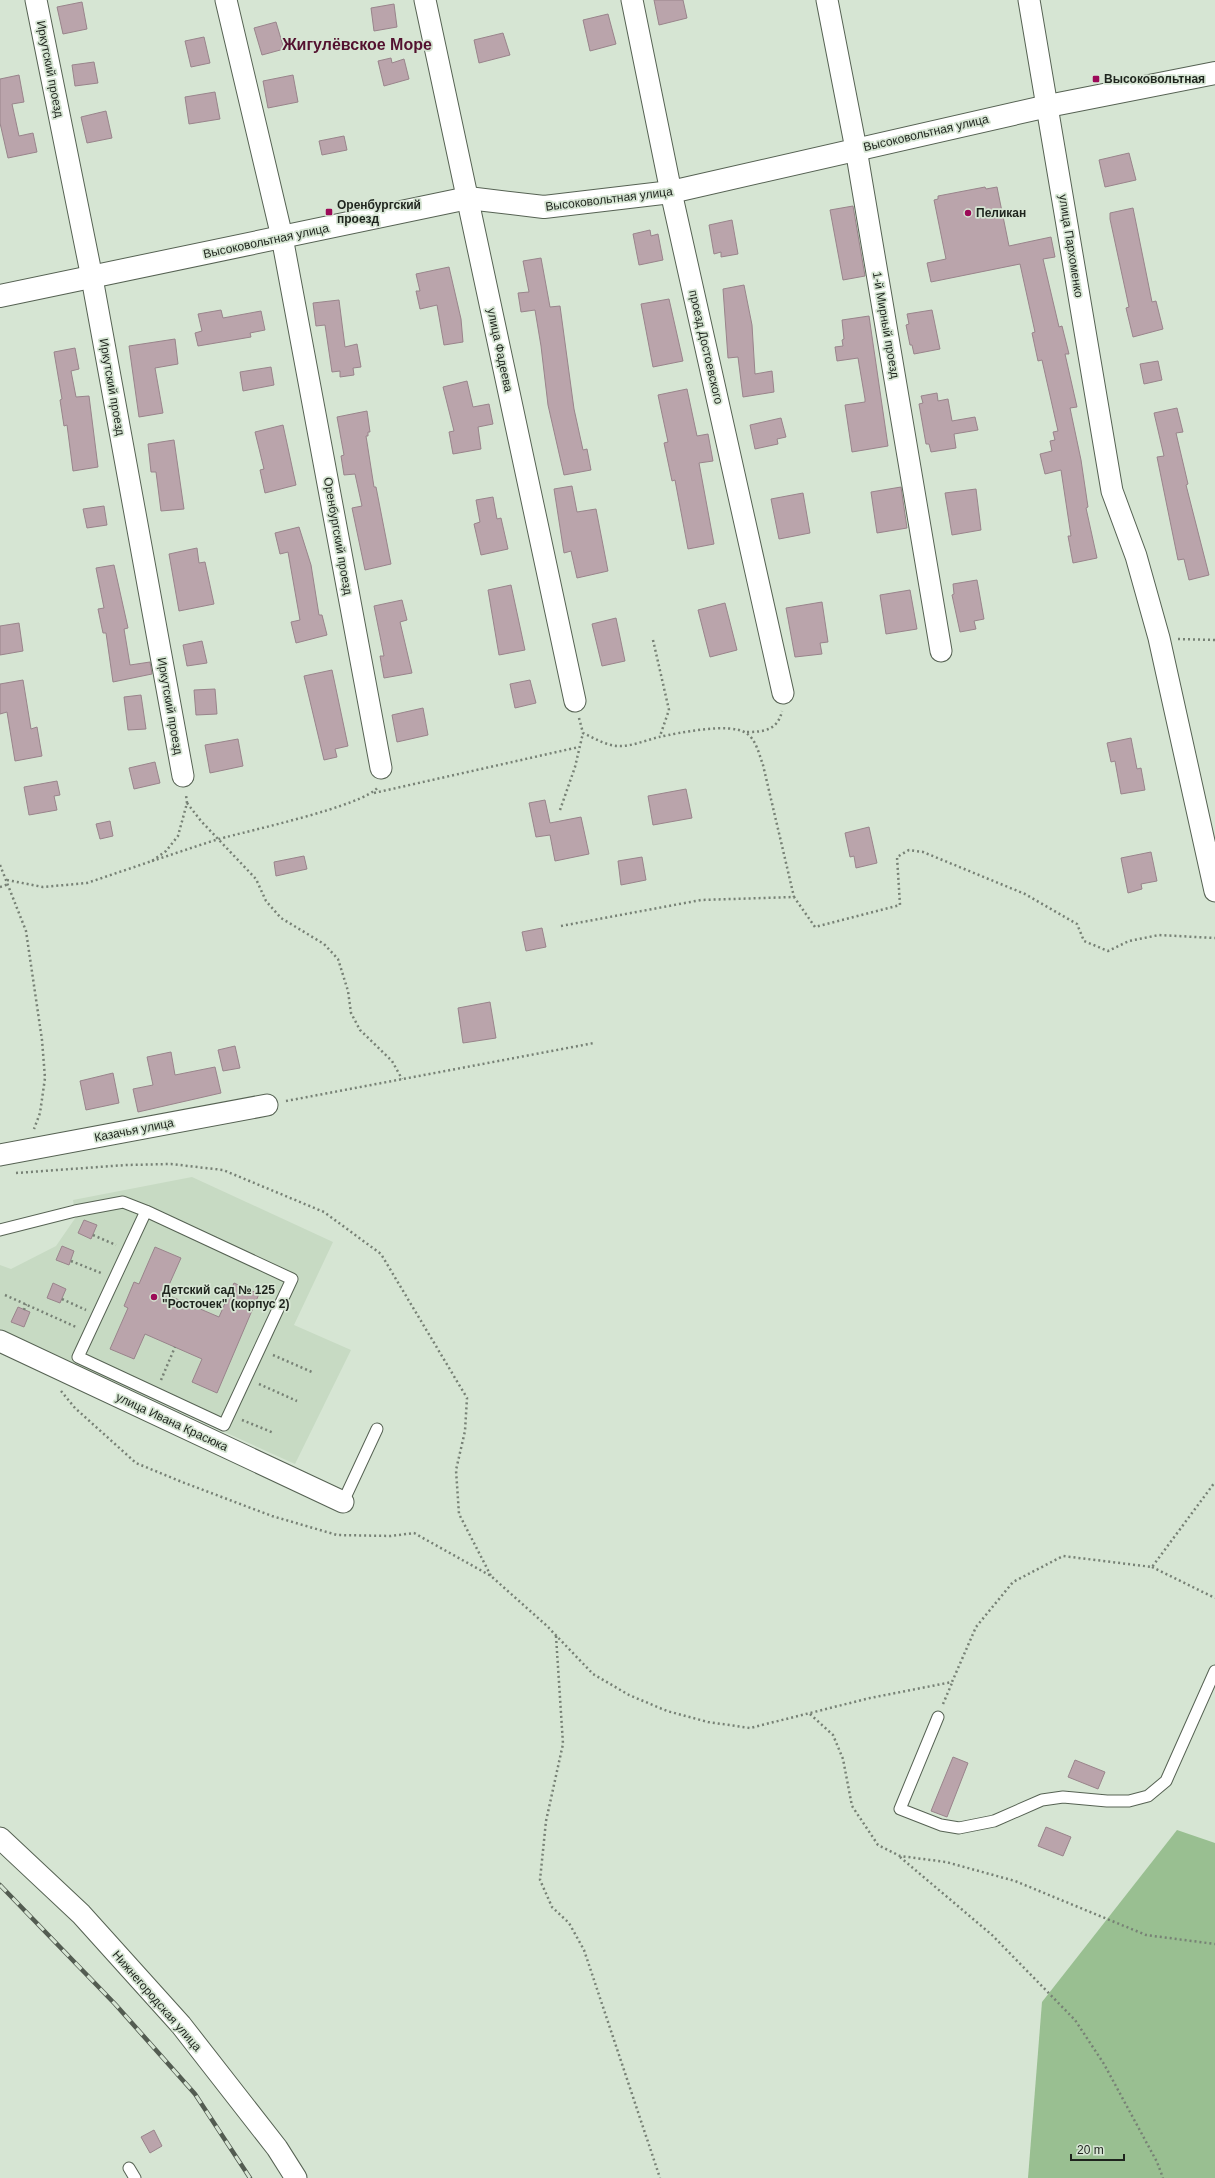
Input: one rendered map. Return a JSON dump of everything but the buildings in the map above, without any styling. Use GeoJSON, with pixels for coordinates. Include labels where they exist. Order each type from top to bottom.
{"type":"FeatureCollection","features":[{"type":"Feature","properties":{"kind":"street","name":"Иркутский проезд"},"geometry":{"type":"LineString","coordinates":[[36,0],[92,278],[183,776]]}},
{"type":"Feature","properties":{"kind":"street","name":"Оренбургский проезд"},"geometry":{"type":"LineString","coordinates":[[226,0],[282,237],[380,768]]}},
{"type":"Feature","properties":{"kind":"street","name":"улица Фадеева"},"geometry":{"type":"LineString","coordinates":[[426,0],[575,701]]}},
{"type":"Feature","properties":{"kind":"street","name":"проезд Достоевского"},"geometry":{"type":"LineString","coordinates":[[632,0],[671,192],[783,693]]}},
{"type":"Feature","properties":{"kind":"street","name":"1-й Мирный проезд"},"geometry":{"type":"LineString","coordinates":[[827,0],[856,149],[941,650]]}},
{"type":"Feature","properties":{"kind":"street","name":"улица Пархоменко"},"geometry":{"type":"LineString","coordinates":[[1029,0],[1112,491],[1136,556],[1159,638],[1215,891]]}},
{"type":"Feature","properties":{"kind":"street","name":"Высоковольтная улица"},"geometry":{"type":"LineString","coordinates":[[0,296],[92,278],[468,198],[544,207],[671,192],[1048,106],[1215,73]]}},
{"type":"Feature","properties":{"kind":"street","name":"Казачья улица"},"geometry":{"type":"LineString","coordinates":[[0,1155],[267,1105]]}},
{"type":"Feature","properties":{"kind":"street","name":"улица Ивана Красюка"},"geometry":{"type":"LineString","coordinates":[[0,1341],[343,1502]]}},
{"type":"Feature","properties":{"kind":"street","name":"Нижнегородская улица"},"geometry":{"type":"LineString","coordinates":[[0,1838],[81,1914],[181,2025],[277,2148],[296,2178]]}},
{"type":"Feature","properties":{"kind":"lane"},"geometry":{"type":"LineString","coordinates":[[0,1230],[75,1211],[123,1202],[146,1211],[292,1279],[224,1425],[78,1357],[146,1211]]}},
{"type":"Feature","properties":{"kind":"lane"},"geometry":{"type":"LineString","coordinates":[[343,1502],[378,1429]]}},
{"type":"Feature","properties":{"kind":"lane"},"geometry":{"type":"LineString","coordinates":[[938,1717],[900,1809],[942,1825],[959,1828],[994,1821],[1042,1800],[1063,1797],[1107,1801],[1129,1801],[1148,1796],[1166,1781],[1215,1671]]}},
{"type":"Feature","properties":{"kind":"lane"},"geometry":{"type":"LineString","coordinates":[[129,2168],[135,2178]]}},
{"type":"Feature","properties":{"kind":"path"},"geometry":{"type":"LineString","coordinates":[[1159,638],[1215,640]]}},
{"type":"Feature","properties":{"kind":"path"},"geometry":{"type":"LineString","coordinates":[[653,640],[669,710],[660,737]]}},
{"type":"Feature","properties":{"kind":"path"},"geometry":{"type":"LineString","coordinates":[[582,733],[606,744],[623,746],[660,737],[715,728],[728,728],[746,732],[762,732],[772,729],[779,721],[782,713],[783,693]]}},
{"type":"Feature","properties":{"kind":"path"},"geometry":{"type":"LineString","coordinates":[[560,810],[575,767],[582,733],[575,701]]}},
{"type":"Feature","properties":{"kind":"path"},"geometry":{"type":"LineString","coordinates":[[746,732],[756,744],[763,765],[794,897],[815,927],[900,906],[898,857],[909,850],[923,852],[1024,894],[1077,924],[1084,941],[1108,951],[1129,941],[1159,935],[1215,938]]}},
{"type":"Feature","properties":{"kind":"path"},"geometry":{"type":"LineString","coordinates":[[6,880],[43,887],[80,884],[219,839],[287,822],[374,793],[580,747]]}},
{"type":"Feature","properties":{"kind":"path"},"geometry":{"type":"LineString","coordinates":[[374,793],[379,785],[380,768]]}},
{"type":"Feature","properties":{"kind":"path"},"geometry":{"type":"LineString","coordinates":[[152,861],[166,851],[178,836],[187,803],[183,776]]}},
{"type":"Feature","properties":{"kind":"path"},"geometry":{"type":"LineString","coordinates":[[187,803],[256,879],[266,901],[281,918],[324,944],[338,959],[348,991],[351,1013],[360,1030],[392,1061],[402,1079]]}},
{"type":"Feature","properties":{"kind":"path"},"geometry":{"type":"LineString","coordinates":[[0,866],[26,931],[42,1040],[44,1070],[40,1114],[26,1150]]}},
{"type":"Feature","properties":{"kind":"path"},"geometry":{"type":"LineString","coordinates":[[0,887],[8,884]]}},
{"type":"Feature","properties":{"kind":"path"},"geometry":{"type":"LineString","coordinates":[[561,926],[701,900],[794,897]]}},
{"type":"Feature","properties":{"kind":"path"},"geometry":{"type":"LineString","coordinates":[[267,1105],[594,1044]]}},
{"type":"Feature","properties":{"kind":"path"},"geometry":{"type":"LineString","coordinates":[[14,1173],[126,1165],[172,1164],[223,1170],[324,1212],[381,1254],[467,1398],[465,1430],[456,1470],[459,1514],[491,1576]]}},
{"type":"Feature","properties":{"kind":"path"},"geometry":{"type":"LineString","coordinates":[[93,1234],[127,1251]]}},
{"type":"Feature","properties":{"kind":"path"},"geometry":{"type":"LineString","coordinates":[[71,1261],[114,1279]]}},
{"type":"Feature","properties":{"kind":"path"},"geometry":{"type":"LineString","coordinates":[[5,1295],[89,1333]]}},
{"type":"Feature","properties":{"kind":"path"},"geometry":{"type":"LineString","coordinates":[[62,1299],[97,1316]]}},
{"type":"Feature","properties":{"kind":"path"},"geometry":{"type":"LineString","coordinates":[[24,1310],[26,1304]]}},
{"type":"Feature","properties":{"kind":"path"},"geometry":{"type":"LineString","coordinates":[[155,1393],[175,1347]]}},
{"type":"Feature","properties":{"kind":"path"},"geometry":{"type":"LineString","coordinates":[[259,1349],[312,1372]]}},
{"type":"Feature","properties":{"kind":"path"},"geometry":{"type":"LineString","coordinates":[[246,1378],[297,1401]]}},
{"type":"Feature","properties":{"kind":"path"},"geometry":{"type":"LineString","coordinates":[[58,1388],[75,1408],[136,1463],[272,1516],[337,1535],[391,1536],[414,1532],[491,1576],[556,1636],[593,1674],[629,1694],[667,1711],[708,1722],[750,1728],[870,1698],[952,1682]]}},
{"type":"Feature","properties":{"kind":"path"},"geometry":{"type":"LineString","coordinates":[[229,1415],[274,1433]]}},
{"type":"Feature","properties":{"kind":"path"},"geometry":{"type":"LineString","coordinates":[[1152,1567],[1215,1482]]}},
{"type":"Feature","properties":{"kind":"path"},"geometry":{"type":"LineString","coordinates":[[938,1717],[976,1627],[1013,1582],[1064,1556],[1152,1567],[1215,1598]]}},
{"type":"Feature","properties":{"kind":"path"},"geometry":{"type":"LineString","coordinates":[[556,1636],[563,1744],[546,1821],[540,1880],[552,1907],[569,1923],[584,1950],[660,2178]]}},
{"type":"Feature","properties":{"kind":"path"},"geometry":{"type":"LineString","coordinates":[[900,1856],[992,1935],[1075,2020],[1104,2064],[1157,2162],[1163,2178]]}},
{"type":"Feature","properties":{"kind":"path"},"geometry":{"type":"LineString","coordinates":[[1064,1902],[1146,1935],[1215,1944]]}},
{"type":"Feature","properties":{"kind":"shaded area","name":"Детский сад № 125 \"Росточек\" (корпус 2)"},"geometry":{"type":"Polygon","coordinates":[[[192,1177],[333,1242],[294,1325],[351,1350],[295,1464],[0,1330],[0,1265],[11,1269],[56,1246],[76,1217],[73,1200],[192,1177]]]}},
{"type":"Feature","properties":{"kind":"green space"},"geometry":{"type":"Polygon","coordinates":[[[1177,1830],[1215,1843],[1215,2178],[1028,2178],[1042,2002],[1177,1830]]]}},
{"type":"Feature","properties":{"kind":"railway"},"geometry":{"type":"LineString","coordinates":[[0,1885],[115,2004],[195,2094],[250,2178]]}},
{"type":"Feature","properties":{"kind":"place","name":"Высоковольтная"},"geometry":{"type":"Point","coordinates":[1096,79]}},
{"type":"Feature","properties":{"kind":"place","name":"Оренбургский проезд"},"geometry":{"type":"Point","coordinates":[329,212]}},
{"type":"Feature","properties":{"kind":"place","name":"Пеликан"},"geometry":{"type":"Point","coordinates":[968,213]}},
{"type":"Feature","properties":{"kind":"place","name":"Детский сад № 125 \"Росточек\" (корпус 2)"},"geometry":{"type":"Point","coordinates":[154,1297]}},
{"type":"Feature","properties":{"kind":"district","name":"Жигулёвское Море"},"geometry":{"type":"Point","coordinates":[357,44]}}]}
